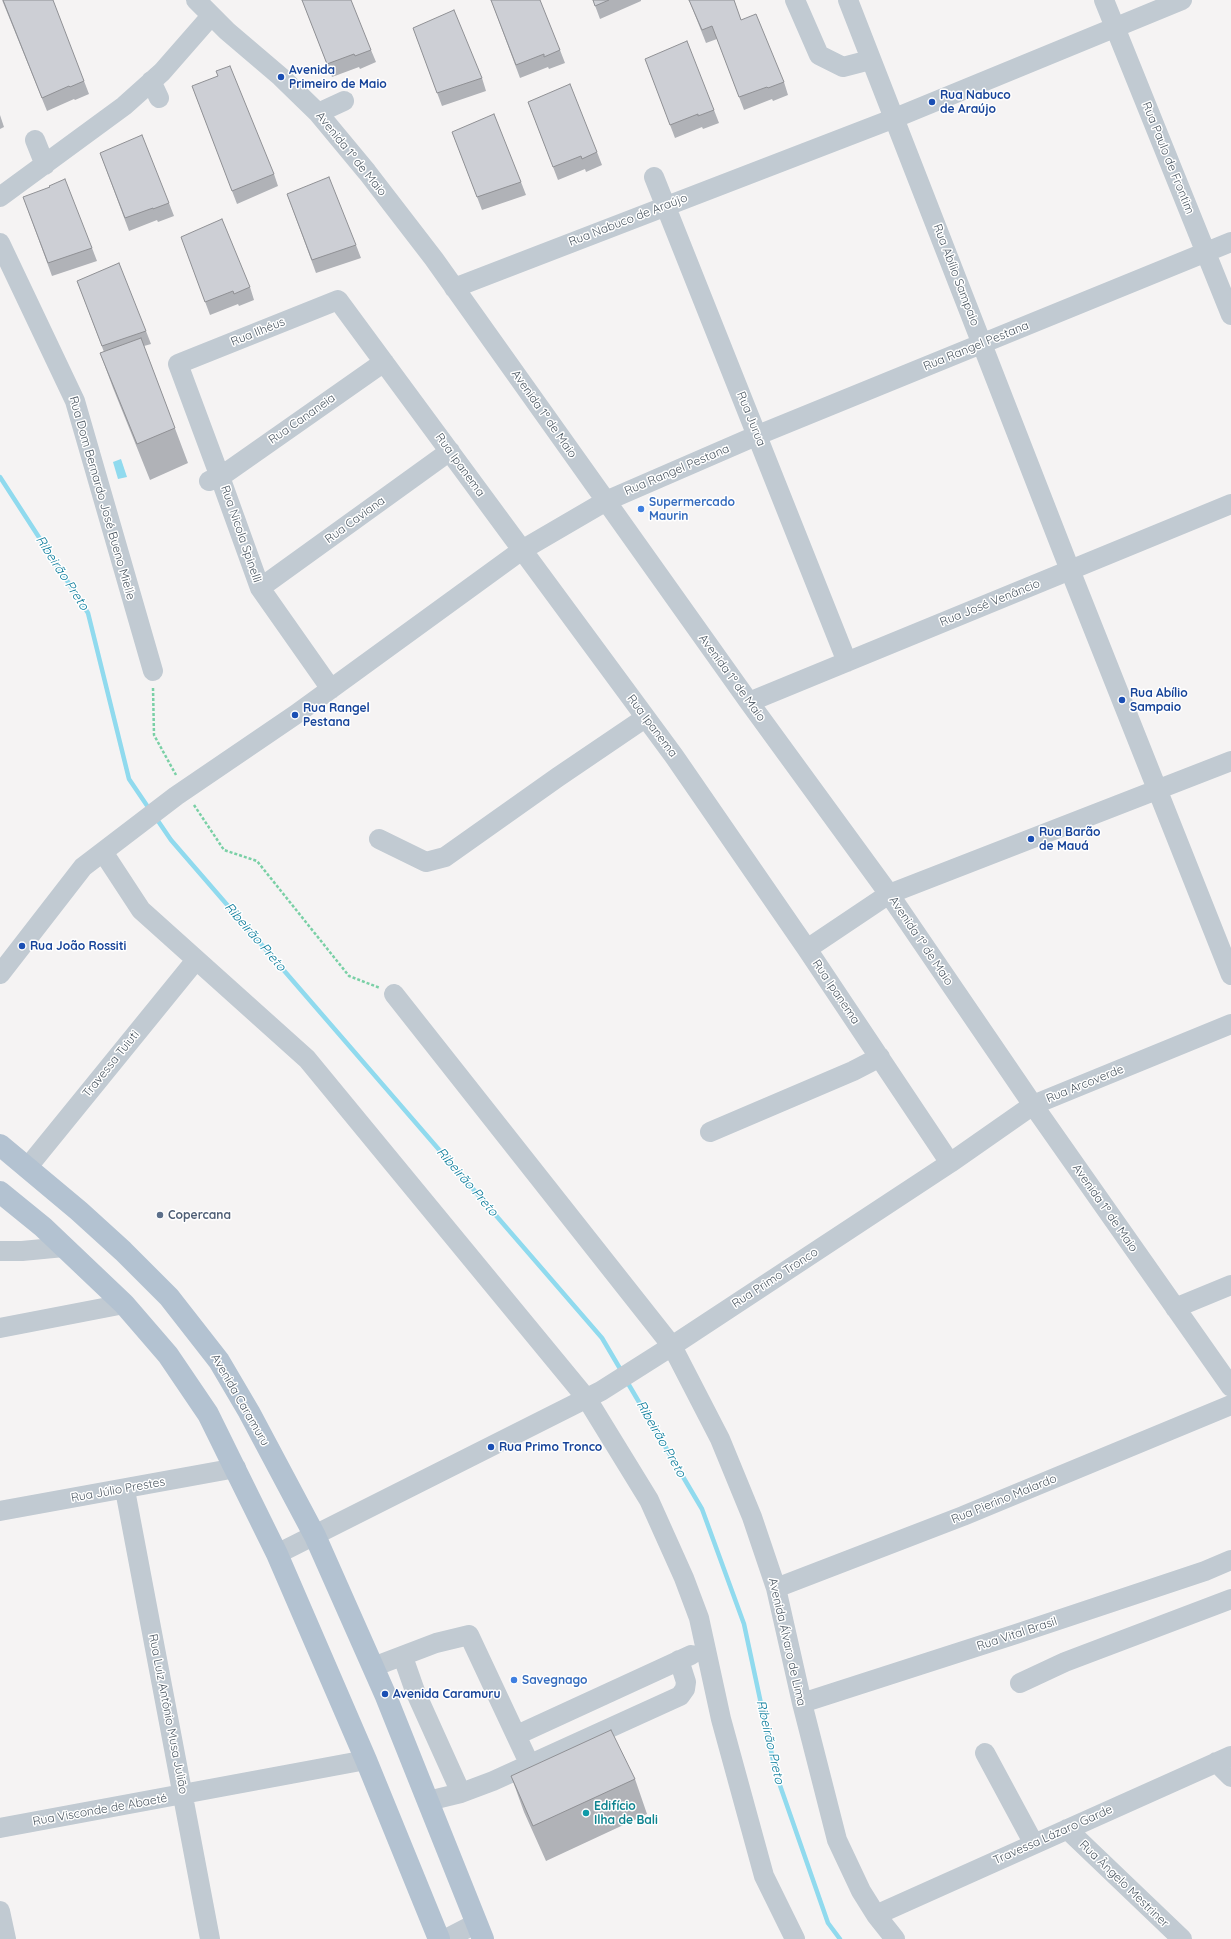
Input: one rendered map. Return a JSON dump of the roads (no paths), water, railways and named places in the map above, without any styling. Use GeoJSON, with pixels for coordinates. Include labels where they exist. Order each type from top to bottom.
{"type":"FeatureCollection","features":[{"type":"Feature","properties":{"kind":"main road","name":"Avenida Caramuru"},"geometry":{"type":"LineString","coordinates":[[0,1146],[79,1211],[123,1251],[169,1297],[219,1361],[249,1412],[315,1536],[373,1667],[480,1931]]}},
{"type":"Feature","properties":{"kind":"main road"},"geometry":{"type":"LineString","coordinates":[[0,1192],[43,1227],[124,1304],[168,1355],[208,1414],[236,1468],[277,1554],[366,1760],[439,1939]]}},
{"type":"Feature","properties":{"kind":"street","name":"Avenida 1º de Maio"},"geometry":{"type":"LineString","coordinates":[[196,0],[211,16],[282,77],[318,112],[395,207],[749,702],[889,894],[1033,1105],[1231,1387]]}},
{"type":"Feature","properties":{"kind":"street"},"geometry":{"type":"LineString","coordinates":[[795,0],[819,55],[843,67],[870,60]]}},
{"type":"Feature","properties":{"kind":"street","name":"Rua Abílio Sampaio"},"geometry":{"type":"LineString","coordinates":[[849,0],[870,60],[895,118],[1070,570],[1231,975]]}},
{"type":"Feature","properties":{"kind":"street","name":"Rua Paulo de Frontim"},"geometry":{"type":"LineString","coordinates":[[1104,0],[1231,316]]}},
{"type":"Feature","properties":{"kind":"street","name":"Rua Nabuco de Araújo"},"geometry":{"type":"LineString","coordinates":[[454,288],[895,118],[1182,0]]}},
{"type":"Feature","properties":{"kind":"street"},"geometry":{"type":"LineString","coordinates":[[0,197],[124,106],[155,89],[162,72],[211,16]]}},
{"type":"Feature","properties":{"kind":"street"},"geometry":{"type":"LineString","coordinates":[[318,112],[344,102]]}},
{"type":"Feature","properties":{"kind":"street"},"geometry":{"type":"LineString","coordinates":[[35,140],[45,165]]}},
{"type":"Feature","properties":{"kind":"street","name":"Rua Jurua"},"geometry":{"type":"LineString","coordinates":[[654,177],[758,435],[847,662]]}},
{"type":"Feature","properties":{"kind":"street","name":"Rua Rangel Pestana"},"geometry":{"type":"LineString","coordinates":[[103,852],[181,793],[331,689],[522,550],[606,501],[758,435],[1231,242]]}},
{"type":"Feature","properties":{"kind":"street","name":"Rua Dom Bernardo José Bueno Mielle"},"geometry":{"type":"LineString","coordinates":[[0,243],[84,399],[153,671]]}},
{"type":"Feature","properties":{"kind":"street","name":"Rua Ipanema"},"geometry":{"type":"LineString","coordinates":[[338,300],[674,756],[807,949],[950,1163]]}},
{"type":"Feature","properties":{"kind":"street","name":"Rua Ilhéus"},"geometry":{"type":"LineString","coordinates":[[178,364],[338,300]]}},
{"type":"Feature","properties":{"kind":"street","name":"Rua Cananeia"},"geometry":{"type":"LineString","coordinates":[[215,479],[384,362]]}},
{"type":"Feature","properties":{"kind":"street","name":"Rua Nicola Spinelli"},"geometry":{"type":"LineString","coordinates":[[178,364],[215,479],[260,588],[331,689]]}},
{"type":"Feature","properties":{"kind":"street","name":"Rua Caviana"},"geometry":{"type":"LineString","coordinates":[[260,588],[450,451]]}},
{"type":"Feature","properties":{"kind":"street","name":"Rua José Venâncio"},"geometry":{"type":"LineString","coordinates":[[749,702],[1231,504]]}},
{"type":"Feature","properties":{"kind":"street"},"geometry":{"type":"LineString","coordinates":[[379,839],[426,862],[445,857],[558,777],[645,718]]}},
{"type":"Feature","properties":{"kind":"street"},"geometry":{"type":"LineString","coordinates":[[807,949],[889,894],[1231,761]]}},
{"type":"Feature","properties":{"kind":"street"},"geometry":{"type":"LineString","coordinates":[[0,974],[83,867],[103,852],[141,910],[307,1058],[594,1395],[649,1500],[684,1578],[699,1618],[721,1719],[764,1876],[795,1939]]}},
{"type":"Feature","properties":{"kind":"street","name":"Travessa Tuiuti"},"geometry":{"type":"LineString","coordinates":[[27,1168],[196,960]]}},
{"type":"Feature","properties":{"kind":"street","name":"Avenida Álvaro de Lima"},"geometry":{"type":"LineString","coordinates":[[394,994],[672,1346],[720,1439],[752,1517],[776,1588],[802,1703],[837,1840],[861,1891],[876,1915],[895,1939]]}},
{"type":"Feature","properties":{"kind":"street","name":"Rua Arcoverde"},"geometry":{"type":"LineString","coordinates":[[950,1163],[1033,1105],[1231,1024]]}},
{"type":"Feature","properties":{"kind":"street"},"geometry":{"type":"LineString","coordinates":[[710,1132],[853,1071],[880,1057]]}},
{"type":"Feature","properties":{"kind":"street","name":"Rua Primo Tronco"},"geometry":{"type":"LineString","coordinates":[[277,1554],[594,1395],[672,1346],[950,1163]]}},
{"type":"Feature","properties":{"kind":"street"},"geometry":{"type":"LineString","coordinates":[[0,1251],[22,1251],[64,1247]]}},
{"type":"Feature","properties":{"kind":"street"},"geometry":{"type":"LineString","coordinates":[[1175,1308],[1231,1285]]}},
{"type":"Feature","properties":{"kind":"street"},"geometry":{"type":"LineString","coordinates":[[0,1328],[124,1304]]}},
{"type":"Feature","properties":{"kind":"street","name":"Rua Pierino Malardo"},"geometry":{"type":"LineString","coordinates":[[776,1588],[963,1516],[1231,1405]]}},
{"type":"Feature","properties":{"kind":"street","name":"Rua Júlio Prestes"},"geometry":{"type":"LineString","coordinates":[[0,1511],[125,1490],[236,1468]]}},
{"type":"Feature","properties":{"kind":"street","name":"Rua Luiz Antônio Musa Julião"},"geometry":{"type":"LineString","coordinates":[[125,1490],[184,1795],[210,1939]]}},
{"type":"Feature","properties":{"kind":"street","name":"Rua Vital Brasil"},"geometry":{"type":"LineString","coordinates":[[802,1703],[1016,1634],[1205,1571],[1231,1560]]}},
{"type":"Feature","properties":{"kind":"street"},"geometry":{"type":"LineString","coordinates":[[1020,1683],[1065,1662],[1231,1599]]}},
{"type":"Feature","properties":{"kind":"street"},"geometry":{"type":"LineString","coordinates":[[373,1667],[436,1643],[469,1635],[517,1735],[529,1764]]}},
{"type":"Feature","properties":{"kind":"street"},"geometry":{"type":"LineString","coordinates":[[517,1735],[706,1649]]}},
{"type":"Feature","properties":{"kind":"street"},"geometry":{"type":"LineString","coordinates":[[402,1657],[415,1691],[461,1793]]}},
{"type":"Feature","properties":{"kind":"street"},"geometry":{"type":"LineString","coordinates":[[428,1801],[461,1793],[493,1781],[680,1696],[685,1689],[686,1682],[679,1660]]}},
{"type":"Feature","properties":{"kind":"street"},"geometry":{"type":"LineString","coordinates":[[985,1753],[1034,1844]]}},
{"type":"Feature","properties":{"kind":"street"},"geometry":{"type":"LineString","coordinates":[[1224,1759],[1231,1777]]}},
{"type":"Feature","properties":{"kind":"street","name":"Travessa Lázaro Garde"},"geometry":{"type":"LineString","coordinates":[[876,1915],[1224,1759]]}},
{"type":"Feature","properties":{"kind":"street","name":"Rua Visconde de Abaeté"},"geometry":{"type":"LineString","coordinates":[[0,1828],[366,1760]]}},
{"type":"Feature","properties":{"kind":"street","name":"Rua Ângelo Mestriner"},"geometry":{"type":"LineString","coordinates":[[1067,1829],[1182,1939]]}},
{"type":"Feature","properties":{"kind":"street"},"geometry":{"type":"LineString","coordinates":[[0,1911],[6,1939]]}},
{"type":"Feature","properties":{"kind":"street"},"geometry":{"type":"LineString","coordinates":[[446,1939],[480,1931]]}},
{"type":"Feature","properties":{"kind":"water"},"geometry":{"type":"Polygon","coordinates":[[[121,459],[127,477],[118,479],[113,462],[121,459]]]}},
{"type":"Feature","properties":{"kind":"waterway","name":"Ribeirão Preto"},"geometry":{"type":"LineString","coordinates":[[0,477],[88,613],[129,779],[150,810]]}},
{"type":"Feature","properties":{"kind":"waterway","name":"Ribeirão Preto"},"geometry":{"type":"LineString","coordinates":[[156,818],[171,840],[602,1338],[622,1372]]}},
{"type":"Feature","properties":{"kind":"waterway","name":"Ribeirão Preto"},"geometry":{"type":"LineString","coordinates":[[626,1380],[702,1509],[744,1624],[776,1774],[828,1923],[840,1939]]}},
{"type":"Feature","properties":{"kind":"place","name":"Avenida Primeiro de Maio"},"geometry":{"type":"Point","coordinates":[281,77]}},
{"type":"Feature","properties":{"kind":"place","name":"Rua Nabuco de Araújo"},"geometry":{"type":"Point","coordinates":[932,102]}},
{"type":"Feature","properties":{"kind":"place","name":"Supermercado Maurin"},"geometry":{"type":"Point","coordinates":[641,509]}},
{"type":"Feature","properties":{"kind":"place","name":"Rua Abílio Sampaio"},"geometry":{"type":"Point","coordinates":[1122,700]}},
{"type":"Feature","properties":{"kind":"place","name":"Rua Rangel Pestana"},"geometry":{"type":"Point","coordinates":[295,715]}},
{"type":"Feature","properties":{"kind":"place","name":"Rua Barão de Mauá"},"geometry":{"type":"Point","coordinates":[1031,839]}},
{"type":"Feature","properties":{"kind":"place","name":"Rua João Rossiti"},"geometry":{"type":"Point","coordinates":[22,946]}},
{"type":"Feature","properties":{"kind":"place","name":"Copercana"},"geometry":{"type":"Point","coordinates":[160,1215]}},
{"type":"Feature","properties":{"kind":"place","name":"Rua Primo Tronco"},"geometry":{"type":"Point","coordinates":[491,1447]}},
{"type":"Feature","properties":{"kind":"place","name":"Savegnago"},"geometry":{"type":"Point","coordinates":[514,1680]}},
{"type":"Feature","properties":{"kind":"place","name":"Avenida Caramuru"},"geometry":{"type":"Point","coordinates":[385,1694]}},
{"type":"Feature","properties":{"kind":"place","name":"Edifício Ilha de Bali"},"geometry":{"type":"Point","coordinates":[586,1813]}}]}
